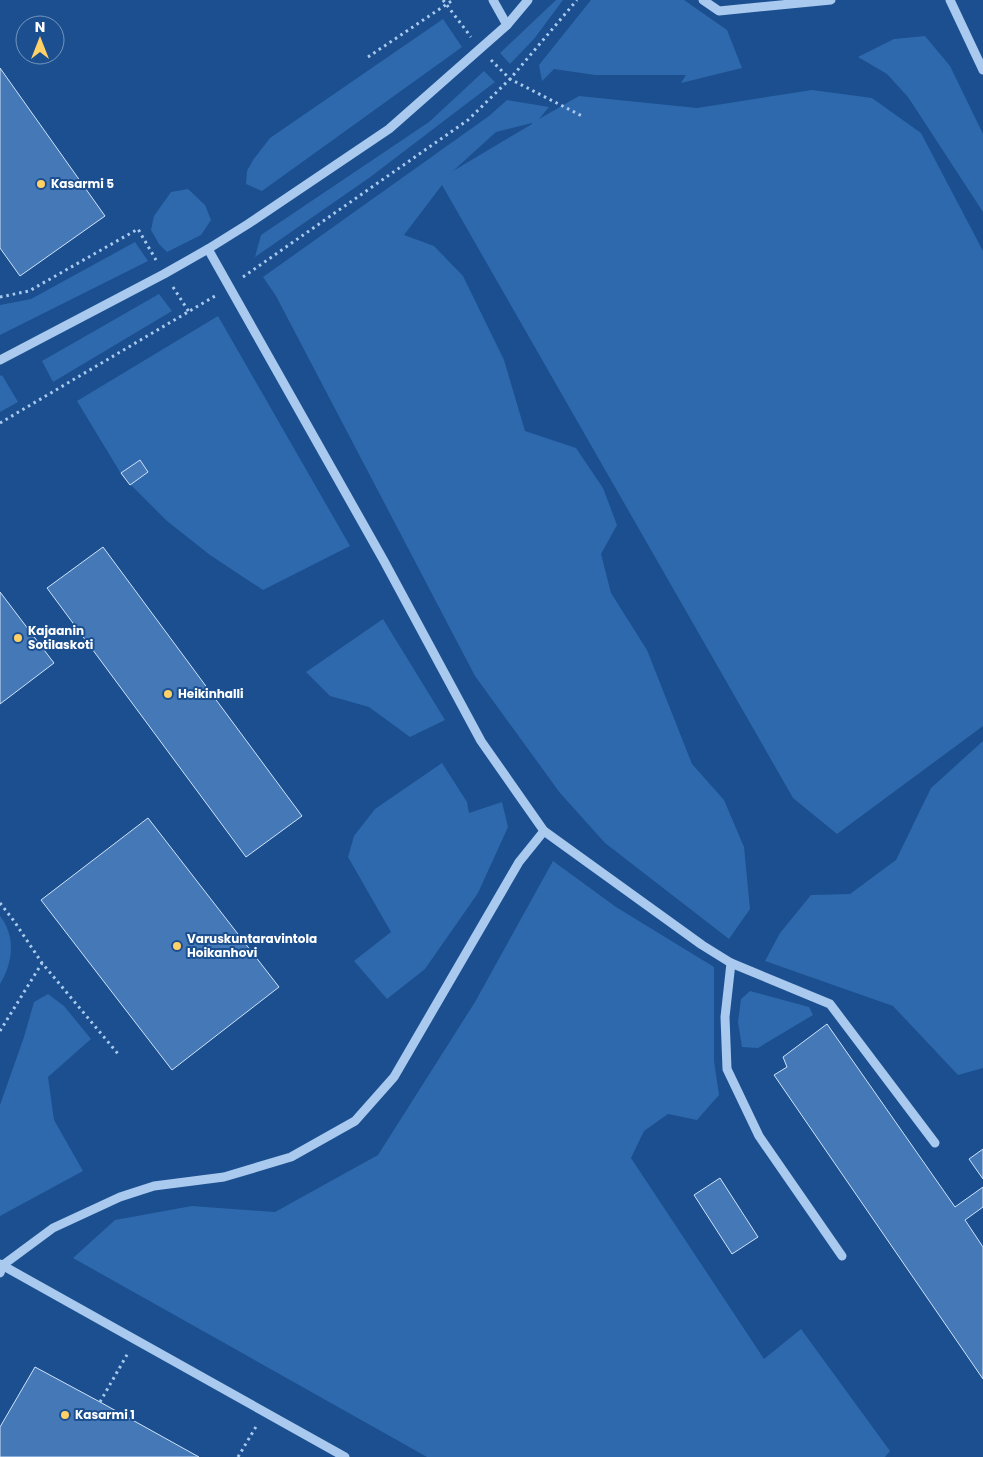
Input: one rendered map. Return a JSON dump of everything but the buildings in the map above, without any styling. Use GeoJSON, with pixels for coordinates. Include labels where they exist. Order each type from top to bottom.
{"type":"FeatureCollection","features":[{"type":"Feature","properties":{"kind":"street"},"geometry":{"type":"LineString","coordinates":[[493,0],[507,25]]}},
{"type":"Feature","properties":{"kind":"street"},"geometry":{"type":"LineString","coordinates":[[0,360],[164,274],[208,248],[248,224],[389,129],[507,25],[528,0]]}},
{"type":"Feature","properties":{"kind":"street"},"geometry":{"type":"LineString","coordinates":[[702,0],[719,11],[830,0]]}},
{"type":"Feature","properties":{"kind":"street"},"geometry":{"type":"LineString","coordinates":[[950,0],[983,70]]}},
{"type":"Feature","properties":{"kind":"street"},"geometry":{"type":"LineString","coordinates":[[208,248],[384,561],[481,741],[544,831],[702,945],[731,963],[830,1004],[935,1143]]}},
{"type":"Feature","properties":{"kind":"street"},"geometry":{"type":"LineString","coordinates":[[346,1457],[1,1267],[53,1228],[120,1198],[154,1186],[224,1178],[291,1157],[355,1121],[394,1077],[519,862],[544,831]]}},
{"type":"Feature","properties":{"kind":"street"},"geometry":{"type":"LineString","coordinates":[[731,963],[725,1017],[727,1069],[759,1136],[842,1256]]}},
{"type":"Feature","properties":{"kind":"path"},"geometry":{"type":"LineString","coordinates":[[443,0],[480,49],[510,79],[582,116]]}},
{"type":"Feature","properties":{"kind":"path"},"geometry":{"type":"LineString","coordinates":[[368,57],[453,0]]}},
{"type":"Feature","properties":{"kind":"path"},"geometry":{"type":"LineString","coordinates":[[0,423],[230,286],[468,120],[510,79],[577,0]]}},
{"type":"Feature","properties":{"kind":"path"},"geometry":{"type":"LineString","coordinates":[[0,297],[29,290],[138,228],[164,274],[189,312]]}},
{"type":"Feature","properties":{"kind":"path"},"geometry":{"type":"LineString","coordinates":[[0,903],[42,963],[120,1055]]}},
{"type":"Feature","properties":{"kind":"path"},"geometry":{"type":"LineString","coordinates":[[0,1031],[42,963]]}},
{"type":"Feature","properties":{"kind":"path"},"geometry":{"type":"LineString","coordinates":[[100,1402],[136,1340]]}},
{"type":"Feature","properties":{"kind":"path"},"geometry":{"type":"LineString","coordinates":[[238,1457],[265,1412]]}},
{"type":"Feature","properties":{"kind":"shaded area"},"geometry":{"type":"Polygon","coordinates":[[[556,0],[563,0],[534,39],[510,64],[500,53],[556,0]]]}},
{"type":"Feature","properties":{"kind":"shaded area"},"geometry":{"type":"Polygon","coordinates":[[[591,0],[684,0],[727,30],[742,68],[681,83],[686,75],[595,75],[554,69],[542,81],[539,65],[591,0]]]}},
{"type":"Feature","properties":{"kind":"shaded area"},"geometry":{"type":"Polygon","coordinates":[[[443,19],[462,47],[262,191],[246,184],[247,171],[270,138],[443,19]]]}},
{"type":"Feature","properties":{"kind":"shaded area"},"geometry":{"type":"Polygon","coordinates":[[[925,36],[950,66],[983,134],[983,212],[908,97],[887,74],[858,57],[894,39],[925,36]]]}},
{"type":"Feature","properties":{"kind":"shaded area"},"geometry":{"type":"Polygon","coordinates":[[[484,71],[495,82],[369,178],[255,257],[261,235],[429,122],[484,71]]]}},
{"type":"Feature","properties":{"kind":"shaded area"},"geometry":{"type":"Polygon","coordinates":[[[812,90],[872,98],[921,133],[983,251],[983,726],[837,834],[793,798],[442,185],[404,235],[434,246],[463,276],[504,360],[525,431],[576,448],[603,488],[617,525],[601,554],[611,593],[647,650],[692,764],[724,800],[744,847],[750,909],[729,939],[605,843],[560,793],[475,676],[276,296],[263,277],[489,116],[507,100],[549,107],[539,119],[579,96],[697,108],[812,90]],[[532,124],[496,132],[453,171],[532,124]]]}},
{"type":"Feature","properties":{"kind":"shaded area"},"geometry":{"type":"Polygon","coordinates":[[[188,189],[205,205],[211,220],[201,235],[167,252],[159,244],[151,230],[154,216],[171,192],[188,189]]]}},
{"type":"Feature","properties":{"kind":"shaded area"},"geometry":{"type":"Polygon","coordinates":[[[135,242],[148,261],[0,335],[0,305],[31,299],[135,242]]]}},
{"type":"Feature","properties":{"kind":"shaded area"},"geometry":{"type":"Polygon","coordinates":[[[159,294],[172,311],[53,382],[42,361],[159,294]]]}},
{"type":"Feature","properties":{"kind":"shaded area"},"geometry":{"type":"Polygon","coordinates":[[[218,316],[350,546],[263,590],[210,555],[167,521],[123,477],[77,401],[218,316]]]}},
{"type":"Feature","properties":{"kind":"shaded area"},"geometry":{"type":"Polygon","coordinates":[[[2,375],[18,402],[0,412],[0,376],[2,375]]]}},
{"type":"Feature","properties":{"kind":"shaded area"},"geometry":{"type":"Polygon","coordinates":[[[383,619],[445,720],[410,737],[369,707],[330,696],[306,672],[383,619]]]}},
{"type":"Feature","properties":{"kind":"shaded area"},"geometry":{"type":"Polygon","coordinates":[[[983,741],[983,1068],[958,1075],[893,1006],[765,961],[780,933],[811,895],[850,894],[896,860],[931,788],[983,741]]]}},
{"type":"Feature","properties":{"kind":"shaded area"},"geometry":{"type":"Polygon","coordinates":[[[442,763],[467,802],[469,813],[502,802],[508,827],[478,893],[425,969],[387,999],[354,961],[391,932],[348,857],[354,836],[375,809],[442,763]]]}},
{"type":"Feature","properties":{"kind":"shaded area"},"geometry":{"type":"Polygon","coordinates":[[[553,861],[616,907],[714,967],[714,1061],[719,1095],[697,1120],[668,1114],[644,1131],[631,1158],[764,1359],[801,1329],[890,1451],[885,1457],[427,1457],[73,1258],[115,1220],[192,1206],[275,1212],[378,1155],[475,1002],[553,861]]]}},
{"type":"Feature","properties":{"kind":"shaded area"},"geometry":{"type":"Polygon","coordinates":[[[0,916],[9,932],[11,950],[8,967],[0,984],[0,916]]]}},
{"type":"Feature","properties":{"kind":"shaded area"},"geometry":{"type":"Polygon","coordinates":[[[750,991],[809,1007],[813,1015],[758,1048],[742,1047],[738,1022],[741,999],[750,991]]]}},
{"type":"Feature","properties":{"kind":"shaded area"},"geometry":{"type":"Polygon","coordinates":[[[48,994],[64,1006],[91,1039],[48,1077],[54,1120],[83,1171],[0,1216],[0,1105],[34,1002],[48,994]]]}},
{"type":"Feature","properties":{"kind":"place","name":"Kasarmi 5"},"geometry":{"type":"Point","coordinates":[41,184]}},
{"type":"Feature","properties":{"kind":"place","name":"Kajaanin Sotilaskoti"},"geometry":{"type":"Point","coordinates":[18,638]}},
{"type":"Feature","properties":{"kind":"place","name":"Heikinhalli"},"geometry":{"type":"Point","coordinates":[168,694]}},
{"type":"Feature","properties":{"kind":"place","name":"Varuskuntaravintola Hoikanhovi"},"geometry":{"type":"Point","coordinates":[177,946]}},
{"type":"Feature","properties":{"kind":"place","name":"Kasarmi 1"},"geometry":{"type":"Point","coordinates":[65,1415]}}]}
